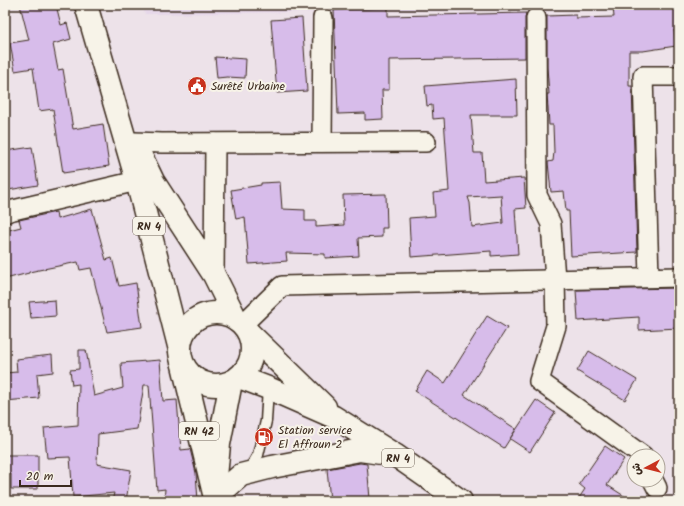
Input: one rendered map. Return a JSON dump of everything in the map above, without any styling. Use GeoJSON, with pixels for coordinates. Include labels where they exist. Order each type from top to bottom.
{"type":"FeatureCollection","features":[{"type":"Feature","properties":{"kind":"main road","name":"RN 4"},"geometry":{"type":"LineString","coordinates":[[86,5],[137,181],[181,357]]}},
{"type":"Feature","properties":{"kind":"main road","name":"RN 4"},"geometry":{"type":"LineString","coordinates":[[115,103],[153,181],[214,275],[242,325],[334,417]]}},
{"type":"Feature","properties":{"kind":"main road"},"geometry":{"type":"LineString","coordinates":[[208,313],[227,314],[242,325],[252,345],[250,362],[247,368],[235,380],[226,384],[213,385],[197,380],[190,374],[181,357],[183,333],[194,320],[208,313]]}},
{"type":"Feature","properties":{"kind":"main road","name":"RN 42"},"geometry":{"type":"LineString","coordinates":[[181,357],[215,500]]}},
{"type":"Feature","properties":{"kind":"main road","name":"RN 4"},"geometry":{"type":"LineString","coordinates":[[235,380],[268,388],[334,417],[395,455],[461,501]]}},
{"type":"Feature","properties":{"kind":"main road","name":"RN 42"},"geometry":{"type":"LineString","coordinates":[[215,500],[219,444],[235,380]]}},
{"type":"Feature","properties":{"kind":"main road"},"geometry":{"type":"LineString","coordinates":[[215,500],[241,475],[248,473],[280,465],[360,450],[395,455]]}},
{"type":"Feature","properties":{"kind":"street"},"geometry":{"type":"LineString","coordinates":[[322,142],[323,18]]}},
{"type":"Feature","properties":{"kind":"street"},"geometry":{"type":"LineString","coordinates":[[536,18],[537,195],[550,224],[555,279],[556,326],[539,381],[631,448]]}},
{"type":"Feature","properties":{"kind":"street"},"geometry":{"type":"LineString","coordinates":[[649,277],[643,76],[679,76]]}},
{"type":"Feature","properties":{"kind":"street"},"geometry":{"type":"LineString","coordinates":[[134,142],[426,142]]}},
{"type":"Feature","properties":{"kind":"street"},"geometry":{"type":"LineString","coordinates":[[214,275],[216,143]]}},
{"type":"Feature","properties":{"kind":"street"},"geometry":{"type":"LineString","coordinates":[[5,212],[137,181]]}},
{"type":"Feature","properties":{"kind":"street"},"geometry":{"type":"LineString","coordinates":[[242,325],[282,286],[679,277]]}},
{"type":"Feature","properties":{"kind":"lane"},"geometry":{"type":"LineString","coordinates":[[248,473],[258,455],[266,421],[268,388]]}},
{"type":"Feature","properties":{"kind":"shaded area"},"geometry":{"type":"Polygon","coordinates":[[[142,5],[624,5],[572,9],[145,14],[142,5]]]}},
{"type":"Feature","properties":{"kind":"building"},"geometry":{"type":"Polygon","coordinates":[[[20,5],[56,5],[61,25],[67,23],[71,39],[53,44],[58,70],[63,69],[73,129],[103,124],[109,166],[63,173],[53,109],[39,111],[33,68],[15,71],[10,43],[29,40],[20,5]]]}},
{"type":"Feature","properties":{"kind":"building"},"geometry":{"type":"Polygon","coordinates":[[[679,5],[679,30],[674,30],[676,46],[643,51],[629,51],[629,86],[632,86],[637,252],[571,256],[569,211],[566,211],[564,191],[551,192],[548,162],[553,161],[554,152],[553,125],[549,125],[547,94],[549,94],[547,67],[547,16],[576,15],[576,18],[614,17],[613,7],[679,5]]]}},
{"type":"Feature","properties":{"kind":"building"},"geometry":{"type":"Polygon","coordinates":[[[388,8],[388,16],[526,13],[525,58],[389,60],[389,90],[382,90],[383,119],[365,120],[365,113],[338,114],[334,10],[388,8]]]}},
{"type":"Feature","properties":{"kind":"building"},"geometry":{"type":"Polygon","coordinates":[[[302,18],[307,91],[277,93],[271,20],[302,18]]]}},
{"type":"Feature","properties":{"kind":"building"},"geometry":{"type":"Polygon","coordinates":[[[215,57],[246,59],[245,78],[217,78],[215,57]]]}},
{"type":"Feature","properties":{"kind":"building"},"geometry":{"type":"Polygon","coordinates":[[[516,79],[517,115],[471,115],[474,153],[482,153],[484,181],[524,178],[526,208],[515,209],[518,254],[491,256],[491,251],[411,257],[409,218],[435,216],[433,193],[449,191],[444,118],[433,119],[432,105],[427,106],[425,86],[516,79]],[[501,195],[468,197],[472,227],[503,223],[501,195]]]}},
{"type":"Feature","properties":{"kind":"building"},"geometry":{"type":"Polygon","coordinates":[[[32,147],[38,185],[8,190],[5,171],[5,151],[32,147]]]}},
{"type":"Feature","properties":{"kind":"building"},"geometry":{"type":"Polygon","coordinates":[[[280,182],[282,209],[305,210],[305,221],[316,221],[316,227],[344,225],[343,195],[386,194],[387,228],[382,228],[382,237],[358,238],[359,256],[325,258],[325,254],[286,253],[287,261],[249,264],[245,217],[236,219],[231,190],[261,185],[261,183],[280,182]]]}},
{"type":"Feature","properties":{"kind":"building"},"geometry":{"type":"Polygon","coordinates":[[[92,209],[106,260],[112,258],[119,286],[136,283],[142,327],[107,332],[91,268],[80,270],[78,262],[29,272],[5,279],[5,231],[21,227],[19,220],[56,212],[57,219],[92,209]]]}},
{"type":"Feature","properties":{"kind":"building"},"geometry":{"type":"Polygon","coordinates":[[[679,288],[679,328],[639,330],[639,317],[578,321],[576,290],[679,288]]]}},
{"type":"Feature","properties":{"kind":"building"},"geometry":{"type":"Polygon","coordinates":[[[55,300],[56,316],[31,318],[29,302],[55,300]]]}},
{"type":"Feature","properties":{"kind":"building"},"geometry":{"type":"Polygon","coordinates":[[[487,316],[507,328],[464,395],[516,429],[504,448],[415,391],[427,371],[445,383],[487,316]]]}},
{"type":"Feature","properties":{"kind":"building"},"geometry":{"type":"Polygon","coordinates":[[[79,350],[86,350],[94,396],[123,388],[121,363],[160,360],[163,401],[177,400],[181,450],[190,449],[196,473],[198,501],[164,501],[165,489],[157,490],[149,385],[144,385],[137,429],[98,434],[97,464],[131,470],[126,501],[112,501],[114,493],[73,497],[70,457],[47,458],[44,428],[78,425],[79,384],[72,385],[70,370],[79,369],[79,350]]]}},
{"type":"Feature","properties":{"kind":"building"},"geometry":{"type":"Polygon","coordinates":[[[589,351],[637,380],[625,400],[577,371],[589,351]]]}},
{"type":"Feature","properties":{"kind":"building"},"geometry":{"type":"Polygon","coordinates":[[[52,355],[53,372],[37,374],[39,398],[5,401],[5,373],[17,372],[16,359],[52,355]]]}},
{"type":"Feature","properties":{"kind":"building"},"geometry":{"type":"Polygon","coordinates":[[[536,400],[555,413],[530,452],[510,439],[536,400]]]}},
{"type":"Feature","properties":{"kind":"building"},"geometry":{"type":"Polygon","coordinates":[[[605,446],[624,459],[607,485],[632,501],[577,501],[585,489],[579,484],[605,446]]]}},
{"type":"Feature","properties":{"kind":"building"},"geometry":{"type":"Polygon","coordinates":[[[5,455],[38,455],[38,489],[11,489],[11,474],[5,474],[5,455]]]}},
{"type":"Feature","properties":{"kind":"building"},"geometry":{"type":"Polygon","coordinates":[[[360,463],[367,464],[370,499],[330,501],[327,469],[360,463]]]}},
{"type":"Feature","properties":{"kind":"place","name":"Surêté Urbaine"},"geometry":{"type":"Point","coordinates":[197,86]}},
{"type":"Feature","properties":{"kind":"place","name":"Station service El Affroun 2"},"geometry":{"type":"Point","coordinates":[264,437]}}]}
